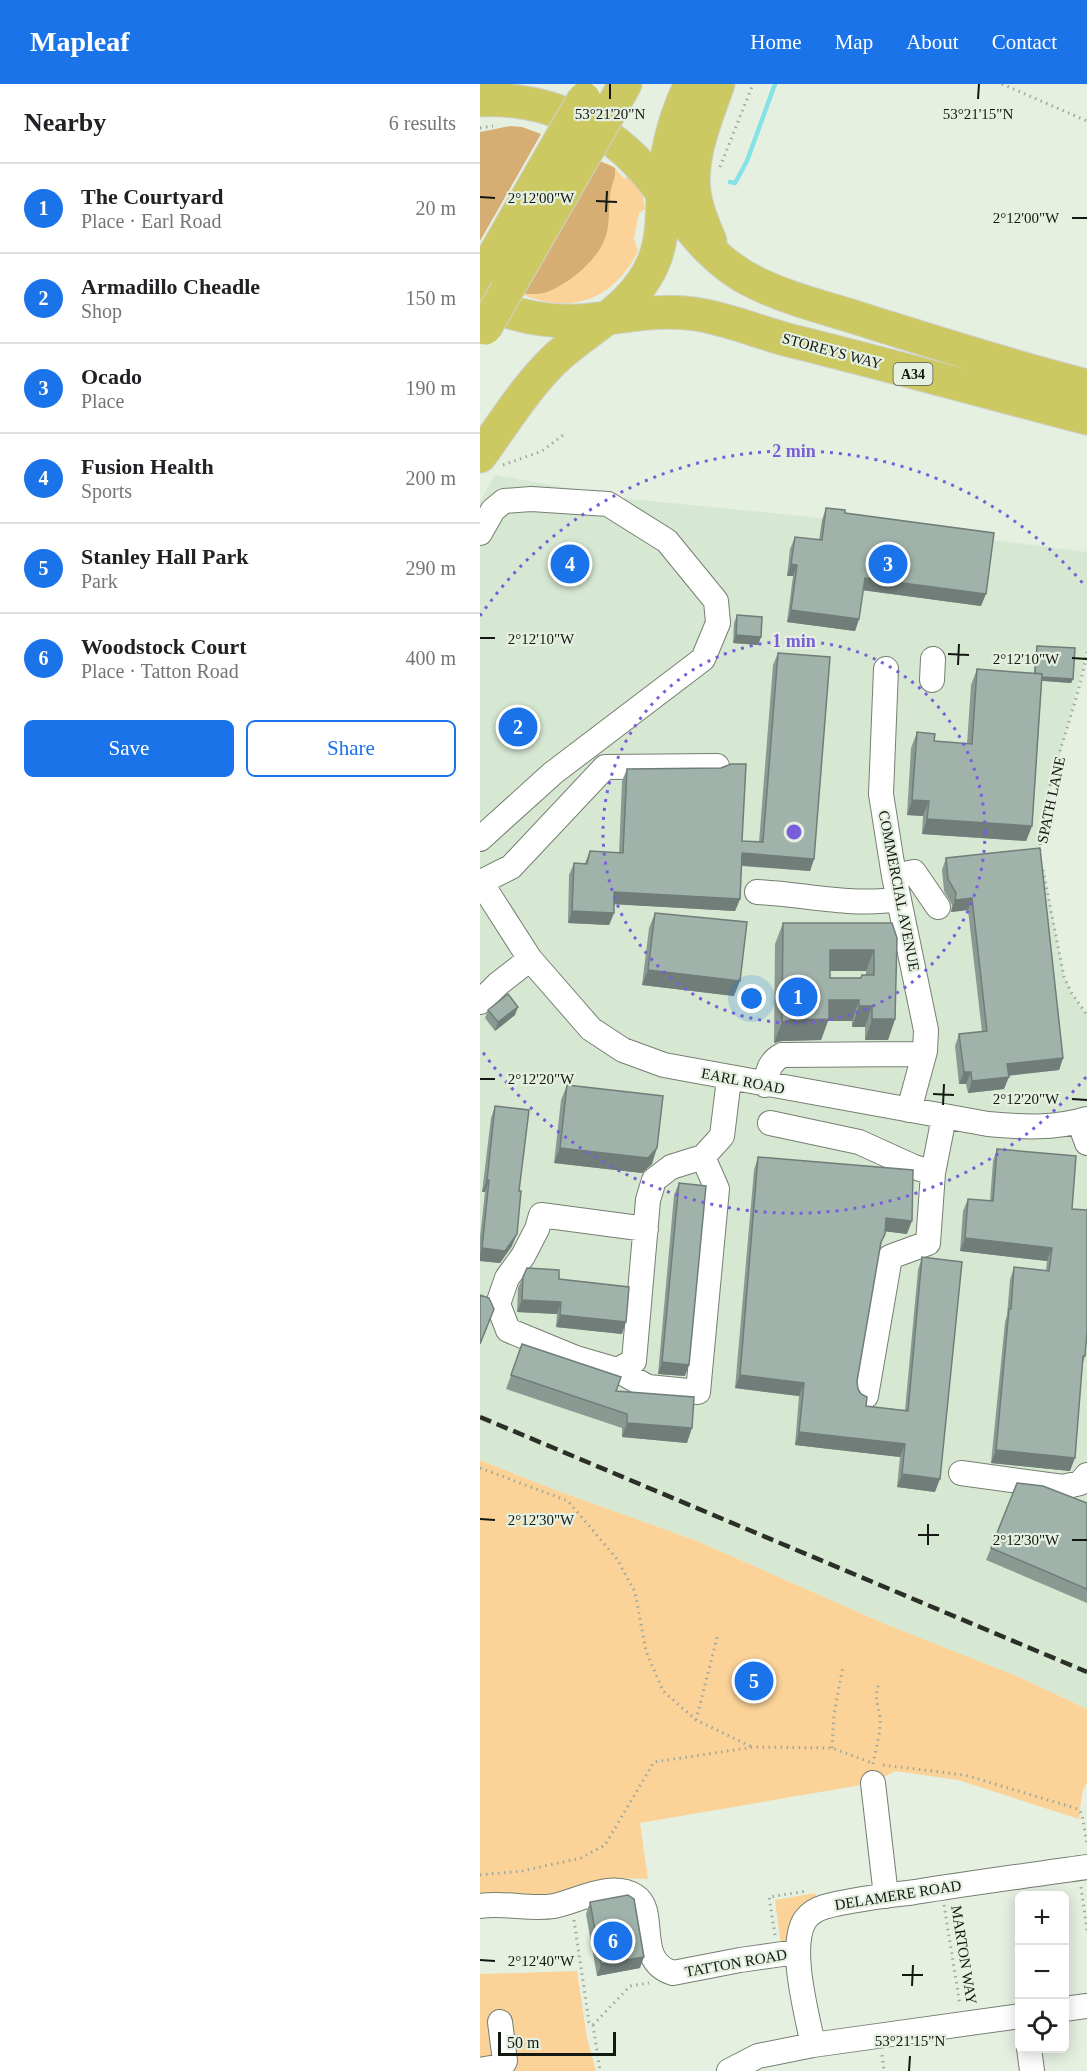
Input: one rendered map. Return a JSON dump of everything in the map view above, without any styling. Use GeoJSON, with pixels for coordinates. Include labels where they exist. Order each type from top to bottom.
{"type":"FeatureCollection","features":[{"type":"Feature","properties":{"kind":"highway"},"geometry":{"type":"LineString","coordinates":[[480,89],[488,84]]}},
{"type":"Feature","properties":{"kind":"highway"},"geometry":{"type":"LineString","coordinates":[[490,461],[534,381],[568,348],[610,316],[636,290],[654,261],[663,224],[663,195],[668,150],[691,84]]}},
{"type":"Feature","properties":{"kind":"highway"},"geometry":{"type":"LineString","coordinates":[[717,257],[696,205],[693,173],[699,139],[718,84]]}},
{"type":"Feature","properties":{"kind":"highway"},"geometry":{"type":"LineString","coordinates":[[486,302],[603,95]]}},
{"type":"Feature","properties":{"kind":"highway","name":"A34"},"geometry":{"type":"LineString","coordinates":[[480,100],[530,103],[563,113],[606,135],[651,177],[696,236],[717,257],[756,283],[780,293],[1042,375],[1087,386]]}},
{"type":"Feature","properties":{"kind":"highway","name":"A34"},"geometry":{"type":"LineString","coordinates":[[486,302],[513,313],[536,318],[576,321],[610,316]]}},
{"type":"Feature","properties":{"kind":"highway","name":"STOREYS WAY"},"geometry":{"type":"LineString","coordinates":[[610,316],[673,312],[716,318],[910,373],[1087,418]]}},
{"type":"Feature","properties":{"kind":"street"},"geometry":{"type":"LineString","coordinates":[[480,533],[493,510],[504,501],[531,499],[608,504],[667,541],[716,601],[718,623],[703,659],[553,773],[480,839]]}},
{"type":"Feature","properties":{"kind":"street","name":"COMMERCIAL AVENUE"},"geometry":{"type":"LineString","coordinates":[[886,669],[881,783],[894,876],[926,1030],[923,1057],[909,1110]]}},
{"type":"Feature","properties":{"kind":"street"},"geometry":{"type":"LineString","coordinates":[[481,881],[510,867],[605,767],[717,766]]}},
{"type":"Feature","properties":{"kind":"street"},"geometry":{"type":"LineString","coordinates":[[894,876],[914,872],[938,907]]}},
{"type":"Feature","properties":{"kind":"street","name":"EARL ROAD"},"geometry":{"type":"LineString","coordinates":[[481,881],[530,959],[591,1029],[623,1050],[663,1065],[729,1079],[944,1117],[1017,1126],[1084,1128]]}},
{"type":"Feature","properties":{"kind":"street"},"geometry":{"type":"LineString","coordinates":[[757,892],[833,900],[884,902],[900,899]]}},
{"type":"Feature","properties":{"kind":"street"},"geometry":{"type":"LineString","coordinates":[[480,1002],[498,984],[530,959]]}},
{"type":"Feature","properties":{"kind":"street"},"geometry":{"type":"LineString","coordinates":[[765,1085],[768,1068],[774,1059],[782,1054],[914,1054],[923,1057]]}},
{"type":"Feature","properties":{"kind":"street"},"geometry":{"type":"LineString","coordinates":[[617,1370],[634,1361],[648,1200],[654,1180],[671,1167],[703,1156],[722,1136],[729,1079]]}},
{"type":"Feature","properties":{"kind":"street"},"geometry":{"type":"LineString","coordinates":[[866,1396],[890,1257],[928,1243],[933,1173],[944,1117]]}},
{"type":"Feature","properties":{"kind":"street"},"geometry":{"type":"LineString","coordinates":[[770,1123],[859,1142],[914,1167],[933,1173]]}},
{"type":"Feature","properties":{"kind":"street"},"geometry":{"type":"LineString","coordinates":[[646,1229],[541,1215],[532,1238],[507,1278],[498,1304],[508,1330],[576,1358],[617,1370],[648,1387],[699,1392],[717,1189],[703,1156]]}},
{"type":"Feature","properties":{"kind":"street"},"geometry":{"type":"LineString","coordinates":[[961,1473],[1063,1487],[1080,1483],[1087,1476]]}},
{"type":"Feature","properties":{"kind":"street"},"geometry":{"type":"LineString","coordinates":[[873,1773],[886,1896]]}},
{"type":"Feature","properties":{"kind":"street","name":"DELAMERE ROAD"},"geometry":{"type":"LineString","coordinates":[[813,2045],[804,2002],[798,1939],[801,1928],[814,1911],[886,1896],[1083,1867]]}},
{"type":"Feature","properties":{"kind":"street","name":"TATTON ROAD"},"geometry":{"type":"LineString","coordinates":[[480,1906],[553,1906],[602,1893],[627,1892],[637,1897],[643,1906],[651,1952],[656,1963],[663,1970],[673,1973],[798,1952]]}},
{"type":"Feature","properties":{"kind":"street"},"geometry":{"type":"LineString","coordinates":[[1069,2008],[1087,2006]]}},
{"type":"Feature","properties":{"kind":"street"},"geometry":{"type":"LineString","coordinates":[[729,2071],[758,2056],[813,2045],[1015,2017]]}},
{"type":"Feature","properties":{"kind":"street"},"geometry":{"type":"LineString","coordinates":[[480,2070],[502,2066],[505,2061],[500,2022]]}},
{"type":"Feature","properties":{"kind":"street"},"geometry":{"type":"LineString","coordinates":[[1030,2053],[1032,2071]]}},
{"type":"Feature","properties":{"kind":"path"},"geometry":{"type":"LineString","coordinates":[[718,169],[753,84]]}},
{"type":"Feature","properties":{"kind":"path"},"geometry":{"type":"LineString","coordinates":[[1002,84],[1087,121]]}},
{"type":"Feature","properties":{"kind":"path"},"geometry":{"type":"LineString","coordinates":[[490,461],[542,451],[563,435]]}},
{"type":"Feature","properties":{"kind":"path","name":"SPATH LANE"},"geometry":{"type":"LineString","coordinates":[[1041,859],[1041,830],[1087,652]]}},
{"type":"Feature","properties":{"kind":"path"},"geometry":{"type":"LineString","coordinates":[[1042,868],[1064,976],[1071,992],[1087,1015]]}},
{"type":"Feature","properties":{"kind":"path"},"geometry":{"type":"LineString","coordinates":[[480,1468],[568,1501],[617,1559],[635,1592],[646,1652],[663,1691],[696,1720],[754,1747]]}},
{"type":"Feature","properties":{"kind":"path"},"geometry":{"type":"LineString","coordinates":[[696,1720],[718,1634]]}},
{"type":"Feature","properties":{"kind":"path"},"geometry":{"type":"LineString","coordinates":[[832,1748],[834,1715],[843,1666]]}},
{"type":"Feature","properties":{"kind":"path"},"geometry":{"type":"LineString","coordinates":[[873,1773],[880,1718],[876,1700],[879,1684]]}},
{"type":"Feature","properties":{"kind":"path"},"geometry":{"type":"LineString","coordinates":[[480,1875],[522,1870],[581,1858],[605,1845],[654,1762],[754,1747],[832,1748],[873,1773],[965,1775],[1078,1809],[1082,1814],[1087,1845]]}},
{"type":"Feature","properties":{"kind":"path"},"geometry":{"type":"LineString","coordinates":[[1083,1867],[1087,1929]]}},
{"type":"Feature","properties":{"kind":"path","name":"MARTON WAY"},"geometry":{"type":"LineString","coordinates":[[941,1888],[963,2025]]}},
{"type":"Feature","properties":{"kind":"path"},"geometry":{"type":"LineString","coordinates":[[575,1929],[589,2022],[593,2025],[600,2071]]}},
{"type":"Feature","properties":{"kind":"path"},"geometry":{"type":"LineString","coordinates":[[593,2025],[630,1986],[656,1982],[673,1973]]}},
{"type":"Feature","properties":{"kind":"shaded area"},"geometry":{"type":"Polygon","coordinates":[[[510,126],[522,127],[541,134],[480,241],[480,132],[510,126]]]}},
{"type":"Feature","properties":{"kind":"shaded area"},"geometry":{"type":"Polygon","coordinates":[[[594,158],[615,168],[606,236],[597,254],[574,277],[556,288],[544,293],[519,293],[594,158]]]}},
{"type":"Feature","properties":{"kind":"shaded area"},"geometry":{"type":"Polygon","coordinates":[[[607,163],[615,168],[624,179],[629,175],[643,196],[645,209],[639,213],[634,239],[638,251],[628,268],[603,292],[573,303],[538,300],[519,293],[607,163]]]}},
{"type":"Feature","properties":{"kind":"shaded area"},"geometry":{"type":"Polygon","coordinates":[[[495,475],[630,499],[793,515],[1087,552],[1087,652],[1041,830],[1040,850],[1064,976],[1071,992],[1087,1015],[1087,1709],[1019,1677],[885,1624],[697,1541],[480,1460],[480,501],[495,475]]]}},
{"type":"Feature","properties":{"kind":"shaded area"},"geometry":{"type":"Polygon","coordinates":[[[480,1460],[697,1541],[885,1624],[1019,1677],[1087,1709],[1087,1782],[1082,1793],[1079,1819],[958,1780],[895,1771],[873,1783],[640,1823],[648,1879],[624,1878],[555,1897],[480,1901],[480,1460]]]}},
{"type":"Feature","properties":{"kind":"shaded area"},"geometry":{"type":"Polygon","coordinates":[[[815,1893],[818,1901],[790,1944],[781,1945],[775,1900],[815,1893]]]}},
{"type":"Feature","properties":{"kind":"shaded area"},"geometry":{"type":"Polygon","coordinates":[[[577,1971],[587,2038],[596,2071],[482,2071],[480,1974],[577,1971]]]}},
{"type":"Feature","properties":{"kind":"building"},"geometry":{"type":"Polygon","coordinates":[[[826,508],[845,510],[845,513],[994,533],[986,594],[865,578],[859,619],[791,610],[797,565],[791,564],[795,537],[822,540],[826,508]]]}},
{"type":"Feature","properties":{"kind":"building"},"geometry":{"type":"Polygon","coordinates":[[[737,615],[762,617],[761,637],[736,635],[737,615]]]}},
{"type":"Feature","properties":{"kind":"building"},"geometry":{"type":"Polygon","coordinates":[[[1037,646],[1075,648],[1073,679],[1042,677],[1042,674],[1035,673],[1037,646]]]}},
{"type":"Feature","properties":{"kind":"building"},"geometry":{"type":"Polygon","coordinates":[[[778,653],[830,657],[814,859],[742,853],[740,899],[614,892],[614,913],[572,911],[574,863],[587,864],[590,851],[623,853],[627,769],[721,768],[731,764],[746,764],[742,841],[763,842],[778,653]]]}},
{"type":"Feature","properties":{"kind":"building"},"geometry":{"type":"Polygon","coordinates":[[[977,669],[1042,674],[1032,826],[927,819],[929,801],[912,800],[917,732],[935,734],[934,741],[972,744],[977,669]]]}},
{"type":"Feature","properties":{"kind":"building"},"geometry":{"type":"Polygon","coordinates":[[[1040,848],[1063,1058],[1007,1064],[1009,1077],[972,1081],[971,1072],[964,1072],[959,1034],[987,1031],[972,898],[955,900],[956,893],[948,879],[946,858],[1040,848]]]}},
{"type":"Feature","properties":{"kind":"building"},"geometry":{"type":"Polygon","coordinates":[[[655,913],[747,922],[740,981],[648,970],[655,913]]]}},
{"type":"Feature","properties":{"kind":"building"},"geometry":{"type":"Polygon","coordinates":[[[783,923],[892,923],[897,938],[895,1019],[872,1019],[872,1006],[859,1006],[859,1000],[829,1000],[829,1019],[782,1022],[783,923]],[[830,950],[830,978],[861,978],[862,975],[874,975],[874,950],[830,950]]]}},
{"type":"Feature","properties":{"kind":"building"},"geometry":{"type":"Polygon","coordinates":[[[508,994],[518,1007],[498,1022],[488,1010],[508,994]]]}},
{"type":"Feature","properties":{"kind":"building"},"geometry":{"type":"Polygon","coordinates":[[[567,1085],[663,1096],[657,1148],[648,1158],[560,1148],[567,1085]]]}},
{"type":"Feature","properties":{"kind":"building"},"geometry":{"type":"Polygon","coordinates":[[[495,1106],[529,1110],[519,1191],[521,1191],[517,1234],[505,1251],[482,1248],[495,1106]]]}},
{"type":"Feature","properties":{"kind":"building"},"geometry":{"type":"Polygon","coordinates":[[[997,1149],[1076,1156],[1072,1209],[1087,1210],[1087,1331],[1075,1458],[996,1450],[1014,1267],[1049,1271],[1052,1248],[965,1238],[968,1199],[993,1201],[997,1149]]]}},
{"type":"Feature","properties":{"kind":"building"},"geometry":{"type":"Polygon","coordinates":[[[758,1157],[913,1170],[912,1221],[886,1218],[885,1234],[881,1242],[857,1381],[861,1394],[867,1397],[866,1406],[908,1411],[922,1257],[962,1262],[940,1479],[902,1474],[905,1444],[799,1432],[804,1383],[740,1375],[758,1157]]]}},
{"type":"Feature","properties":{"kind":"building"},"geometry":{"type":"Polygon","coordinates":[[[679,1183],[706,1186],[689,1365],[662,1362],[679,1183]]]}},
{"type":"Feature","properties":{"kind":"building"},"geometry":{"type":"Polygon","coordinates":[[[527,1268],[559,1270],[559,1279],[629,1287],[626,1322],[560,1315],[561,1302],[522,1300],[523,1277],[527,1268]]]}},
{"type":"Feature","properties":{"kind":"building"},"geometry":{"type":"Polygon","coordinates":[[[480,1295],[489,1298],[494,1309],[480,1344],[480,1295]]]}},
{"type":"Feature","properties":{"kind":"building"},"geometry":{"type":"Polygon","coordinates":[[[522,1344],[621,1377],[616,1391],[694,1397],[692,1428],[627,1423],[627,1414],[511,1375],[522,1344]]]}},
{"type":"Feature","properties":{"kind":"building"},"geometry":{"type":"Polygon","coordinates":[[[1017,1483],[1043,1486],[1087,1503],[1087,1589],[991,1548],[1017,1483]]]}},
{"type":"Feature","properties":{"kind":"building"},"geometry":{"type":"Polygon","coordinates":[[[628,1895],[634,1899],[644,1957],[601,1964],[590,1902],[628,1895]]]}},
{"type":"Feature","properties":{"kind":"waterway"},"geometry":{"type":"LineString","coordinates":[[730,182],[735,183],[747,161],[775,84]]}},
{"type":"Feature","properties":{"kind":"railway"},"geometry":{"type":"LineString","coordinates":[[480,1417],[1087,1672]]}},
{"type":"Feature","properties":{"kind":"place","name":"Fusion Health"},"geometry":{"type":"Point","coordinates":[570,564]}},
{"type":"Feature","properties":{"kind":"place","name":"Ocado"},"geometry":{"type":"Point","coordinates":[888,564]}},
{"type":"Feature","properties":{"kind":"place","name":"Armadillo Cheadle"},"geometry":{"type":"Point","coordinates":[518,727]}},
{"type":"Feature","properties":{"kind":"place","name":"The Courtyard"},"geometry":{"type":"Point","coordinates":[798,997]}},
{"type":"Feature","properties":{"kind":"place","name":"Stanley Hall Park"},"geometry":{"type":"Point","coordinates":[754,1681]}},
{"type":"Feature","properties":{"kind":"place","name":"Woodstock Court"},"geometry":{"type":"Point","coordinates":[613,1941]}}]}
